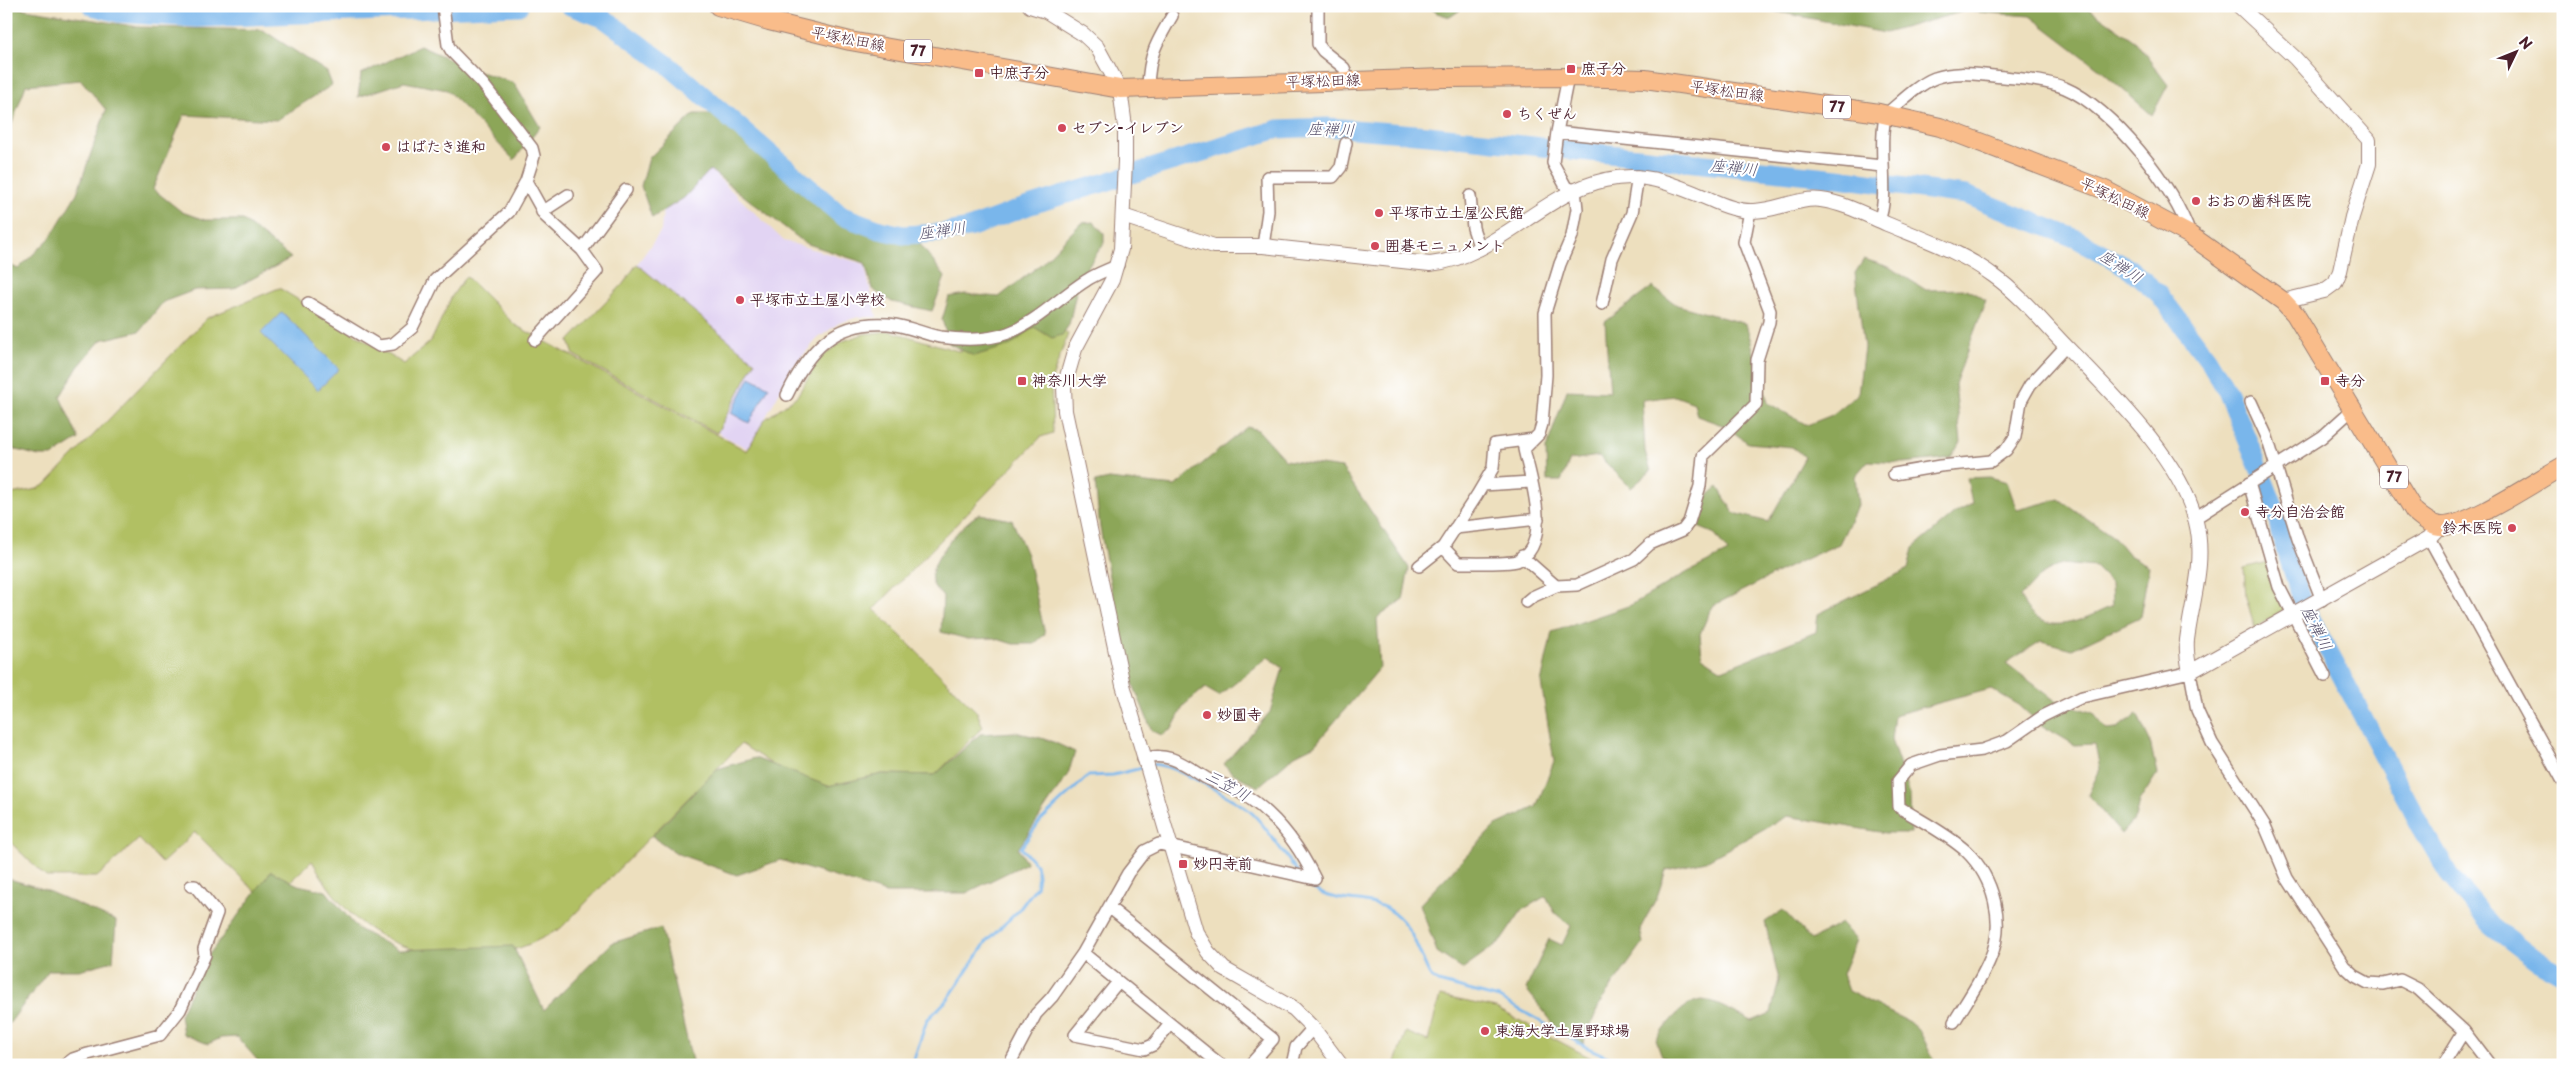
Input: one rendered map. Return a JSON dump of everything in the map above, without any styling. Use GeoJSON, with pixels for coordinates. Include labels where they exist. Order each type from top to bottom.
{"type":"FeatureCollection","features":[{"type":"Feature","properties":{"kind":"main road","name":"平塚松田線"},"geometry":{"type":"LineString","coordinates":[[718,6],[769,22],[850,41],[1120,89],[1348,80],[1568,77],[1645,79],[1886,114],[1940,127],[2105,190],[2190,236],[2283,301],[2295,314],[2414,511],[2426,521],[2434,532]]}},
{"type":"Feature","properties":{"kind":"main road"},"geometry":{"type":"LineString","coordinates":[[2434,532],[2462,523],[2563,466]]}},
{"type":"Feature","properties":{"kind":"street"},"geometry":{"type":"LineString","coordinates":[[1030,6],[1053,15],[1084,34],[1097,47],[1120,89],[1125,127],[1125,164],[1123,216],[1118,265],[1075,350],[1064,387],[1064,403],[1123,685],[1143,758],[1196,932],[1208,952],[1224,969],[1294,1009],[1313,1028],[1341,1065]]}},
{"type":"Feature","properties":{"kind":"street"},"geometry":{"type":"LineString","coordinates":[[1318,6],[1318,44],[1323,51],[1344,68],[1348,80]]}},
{"type":"Feature","properties":{"kind":"street"},"geometry":{"type":"LineString","coordinates":[[2239,6],[2295,58],[2369,140],[2369,164],[2352,217],[2340,271],[2335,283],[2324,291],[2283,301]]}},
{"type":"Feature","properties":{"kind":"street"},"geometry":{"type":"LineString","coordinates":[[308,303],[379,346],[393,344],[412,328],[435,280],[509,212],[526,181],[534,156],[532,148],[483,84],[452,52],[448,45],[443,12]]}},
{"type":"Feature","properties":{"kind":"street"},"geometry":{"type":"LineString","coordinates":[[1148,87],[1149,63],[1156,42],[1172,16]]}},
{"type":"Feature","properties":{"kind":"street"},"geometry":{"type":"LineString","coordinates":[[1879,220],[1883,212],[1883,123],[1886,114],[1933,79],[1959,73],[2036,80],[2066,89],[2089,102],[2120,130],[2149,164],[2185,220],[2190,236]]}},
{"type":"Feature","properties":{"kind":"street"},"geometry":{"type":"LineString","coordinates":[[1568,77],[1557,134],[1554,166],[1566,187],[1575,190]]}},
{"type":"Feature","properties":{"kind":"street"},"geometry":{"type":"LineString","coordinates":[[1557,134],[1882,168]]}},
{"type":"Feature","properties":{"kind":"street"},"geometry":{"type":"LineString","coordinates":[[1263,246],[1268,211],[1267,177],[1333,177],[1341,167],[1346,143]]}},
{"type":"Feature","properties":{"kind":"street"},"geometry":{"type":"LineString","coordinates":[[1123,216],[1214,246],[1263,246],[1430,264],[1451,262],[1480,249],[1575,190],[1604,180],[1638,176],[1661,180],[1727,207],[1750,211],[1819,200],[1842,204],[1946,248],[1992,274],[2008,286],[2142,427],[2163,454],[2195,518],[2200,550],[2199,572],[2186,643],[2197,710],[2212,743],[2265,826],[2287,878],[2344,966],[2355,976],[2368,982],[2384,984],[2400,980],[2418,989],[2464,1031],[2490,1065]]}},
{"type":"Feature","properties":{"kind":"street"},"geometry":{"type":"LineString","coordinates":[[1602,304],[1612,259],[1632,212],[1638,176]]}},
{"type":"Feature","properties":{"kind":"street"},"geometry":{"type":"LineString","coordinates":[[526,181],[542,212],[564,235],[582,250],[598,271],[535,340]]}},
{"type":"Feature","properties":{"kind":"street"},"geometry":{"type":"LineString","coordinates":[[582,250],[626,190]]}},
{"type":"Feature","properties":{"kind":"street"},"geometry":{"type":"LineString","coordinates":[[1442,546],[1458,563],[1516,561],[1527,552],[1536,536],[1538,520],[1524,449],[1539,434],[1542,424],[1546,375],[1545,313],[1560,264],[1572,236],[1577,209],[1575,190]]}},
{"type":"Feature","properties":{"kind":"street"},"geometry":{"type":"LineString","coordinates":[[542,212],[568,195]]}},
{"type":"Feature","properties":{"kind":"street"},"geometry":{"type":"LineString","coordinates":[[1470,196],[1473,228],[1480,249]]}},
{"type":"Feature","properties":{"kind":"street"},"geometry":{"type":"LineString","coordinates":[[1526,602],[1532,597],[1556,586],[1576,585],[1634,559],[1650,544],[1683,530],[1689,522],[1700,486],[1703,456],[1756,404],[1757,360],[1770,311],[1744,242],[1750,211]]}},
{"type":"Feature","properties":{"kind":"street"},"geometry":{"type":"LineString","coordinates":[[787,395],[798,370],[815,348],[835,335],[859,326],[888,324],[940,336],[988,339],[1009,333],[1088,279],[1118,265]]}},
{"type":"Feature","properties":{"kind":"street"},"geometry":{"type":"LineString","coordinates":[[1894,474],[1940,466],[1991,461],[2006,450],[2014,437],[2021,401],[2030,385],[2066,346]]}},
{"type":"Feature","properties":{"kind":"street"},"geometry":{"type":"LineString","coordinates":[[2251,402],[2276,466],[2298,539],[2322,600]]}},
{"type":"Feature","properties":{"kind":"street"},"geometry":{"type":"LineString","coordinates":[[2195,518],[2322,437],[2353,409]]}},
{"type":"Feature","properties":{"kind":"street"},"geometry":{"type":"LineString","coordinates":[[1419,566],[1442,546],[1483,485],[1493,468],[1495,444],[1534,439]]}},
{"type":"Feature","properties":{"kind":"street"},"geometry":{"type":"LineString","coordinates":[[1483,485],[1531,482]]}},
{"type":"Feature","properties":{"kind":"street"},"geometry":{"type":"LineString","coordinates":[[2249,483],[2277,580],[2324,676]]}},
{"type":"Feature","properties":{"kind":"street"},"geometry":{"type":"LineString","coordinates":[[1455,528],[1538,520]]}},
{"type":"Feature","properties":{"kind":"street"},"geometry":{"type":"LineString","coordinates":[[1954,1022],[1991,959],[1998,934],[1996,905],[1989,884],[1967,852],[1950,838],[1899,807],[1898,781],[1911,765],[1940,755],[1982,750],[2008,741],[2043,716],[2082,697],[2190,672],[2322,600],[2434,532],[2563,781]]}},
{"type":"Feature","properties":{"kind":"street"},"geometry":{"type":"LineString","coordinates":[[1522,556],[1556,586]]}},
{"type":"Feature","properties":{"kind":"street"},"geometry":{"type":"LineString","coordinates":[[1009,1065],[1036,1014],[1052,997],[1083,953],[1128,873],[1145,851],[1159,844],[1315,879],[1306,860],[1281,827],[1257,802],[1233,788],[1207,778],[1178,760],[1167,756],[1143,758]]}},
{"type":"Feature","properties":{"kind":"street"},"geometry":{"type":"LineString","coordinates":[[65,1065],[73,1059],[88,1054],[160,1035],[180,1010],[205,955],[204,950],[217,913],[195,886],[191,886]]}},
{"type":"Feature","properties":{"kind":"street"},"geometry":{"type":"LineString","coordinates":[[1110,908],[1272,1039],[1250,1065]]}},
{"type":"Feature","properties":{"kind":"street"},"geometry":{"type":"LineString","coordinates":[[1083,953],[1221,1065]]}},
{"type":"Feature","properties":{"kind":"street"},"geometry":{"type":"LineString","coordinates":[[1118,982],[1075,1035],[1144,1049],[1153,1045],[1170,1024]]}},
{"type":"Feature","properties":{"kind":"street"},"geometry":{"type":"LineString","coordinates":[[1292,1065],[1296,1047],[1313,1028]]}},
{"type":"Feature","properties":{"kind":"street"},"geometry":{"type":"LineString","coordinates":[[2443,1065],[2464,1031]]}},
{"type":"Feature","properties":{"kind":"shaded area","name":"平塚市立土屋小学校"},"geometry":{"type":"Polygon","coordinates":[[[710,170],[784,241],[864,264],[877,317],[858,317],[839,323],[817,339],[794,366],[748,449],[574,355],[569,341],[623,284],[661,231],[663,209],[710,170]]]}},
{"type":"Feature","properties":{"kind":"green space"},"geometry":{"type":"Polygon","coordinates":[[[6,6],[139,27],[263,30],[327,72],[332,85],[277,120],[184,115],[153,189],[182,212],[205,220],[243,220],[291,258],[233,289],[195,290],[163,302],[140,331],[101,340],[78,367],[60,397],[79,439],[52,456],[39,456],[6,447],[6,263],[18,269],[50,238],[77,193],[106,110],[81,80],[26,85],[6,140],[6,6]]]}},
{"type":"Feature","properties":{"kind":"green space"},"geometry":{"type":"Polygon","coordinates":[[[1428,6],[1466,6],[1450,17],[1437,13],[1428,6]]]}},
{"type":"Feature","properties":{"kind":"green space"},"geometry":{"type":"Polygon","coordinates":[[[1748,6],[2085,6],[2136,42],[2168,85],[2152,115],[2097,67],[2030,16],[1965,11],[1885,33],[1748,6]]]}},
{"type":"Feature","properties":{"kind":"green space"},"geometry":{"type":"Polygon","coordinates":[[[420,46],[474,70],[514,83],[540,127],[514,160],[447,90],[404,82],[358,97],[361,74],[420,46]]]}},
{"type":"Feature","properties":{"kind":"green space"},"geometry":{"type":"Polygon","coordinates":[[[694,114],[715,114],[760,143],[834,205],[877,222],[920,244],[945,277],[932,311],[892,302],[872,289],[865,263],[805,243],[710,170],[684,198],[652,218],[641,186],[649,158],[694,114]]]}},
{"type":"Feature","properties":{"kind":"green space"},"geometry":{"type":"Polygon","coordinates":[[[1094,222],[1104,233],[1104,243],[1079,279],[1069,325],[1062,335],[1052,338],[1034,327],[1011,345],[974,356],[950,344],[942,320],[949,297],[965,294],[999,297],[1041,264],[1081,223],[1094,222]]]}},
{"type":"Feature","properties":{"kind":"green space"},"geometry":{"type":"Polygon","coordinates":[[[1864,259],[1889,267],[1926,290],[1966,289],[1986,300],[1955,384],[1961,442],[1950,458],[1903,463],[1868,461],[1855,476],[1858,505],[1839,544],[1712,606],[1700,634],[1702,657],[1722,670],[1816,632],[1818,614],[1908,569],[1913,548],[1955,513],[1972,504],[1967,478],[1990,477],[2007,482],[2017,510],[2059,499],[2115,538],[2129,555],[2149,566],[2140,617],[2072,649],[2041,641],[2006,663],[2053,699],[2093,713],[2107,730],[2116,729],[2137,714],[2150,741],[2157,774],[2139,802],[2135,818],[2121,834],[2088,795],[2100,769],[2095,744],[2075,745],[2041,725],[2019,705],[1991,689],[1894,715],[1891,740],[1910,794],[1911,833],[1885,833],[1787,816],[1706,861],[1666,870],[1657,897],[1640,929],[1643,943],[1600,1003],[1583,1044],[1557,1028],[1526,989],[1549,939],[1562,945],[1571,926],[1555,913],[1546,896],[1522,910],[1501,941],[1462,969],[1437,952],[1420,904],[1496,825],[1536,807],[1554,761],[1541,683],[1552,632],[1631,605],[1686,573],[1728,552],[1715,534],[1696,526],[1701,501],[1718,487],[1734,513],[1768,522],[1805,457],[1792,447],[1748,443],[1725,426],[1697,416],[1694,403],[1675,396],[1642,400],[1645,451],[1651,471],[1631,488],[1599,456],[1570,460],[1561,481],[1547,481],[1546,449],[1567,390],[1610,392],[1605,322],[1652,287],[1677,305],[1746,324],[1768,403],[1807,425],[1832,415],[1858,394],[1864,347],[1855,273],[1864,259]],[[2061,564],[2040,576],[2020,597],[2029,611],[2039,619],[2050,623],[2062,624],[2086,618],[2112,606],[2111,583],[2095,567],[2061,564]]]}},
{"type":"Feature","properties":{"kind":"green space"},"geometry":{"type":"Polygon","coordinates":[[[637,264],[755,362],[717,433],[574,355],[569,341],[623,284],[637,264]]]}},
{"type":"Feature","properties":{"kind":"green space"},"geometry":{"type":"Polygon","coordinates":[[[466,276],[515,325],[747,451],[764,420],[797,396],[820,358],[843,341],[864,334],[890,331],[958,351],[1000,347],[1049,319],[1068,334],[1051,381],[1053,433],[1041,437],[874,609],[977,712],[983,727],[935,775],[882,774],[828,786],[781,770],[741,744],[561,928],[527,945],[504,952],[484,955],[442,955],[401,945],[381,936],[348,911],[328,887],[312,861],[267,903],[195,832],[162,863],[139,839],[97,877],[46,877],[6,838],[6,495],[37,489],[46,484],[207,318],[279,288],[404,364],[431,341],[452,296],[466,276]]]}},
{"type":"Feature","properties":{"kind":"green space"},"geometry":{"type":"Polygon","coordinates":[[[1247,427],[1258,430],[1285,460],[1342,468],[1409,568],[1403,600],[1377,618],[1380,668],[1315,745],[1295,755],[1258,787],[1231,772],[1224,764],[1270,712],[1283,668],[1268,657],[1219,696],[1205,688],[1184,705],[1172,729],[1162,735],[1152,731],[1125,664],[1100,528],[1095,482],[1109,479],[1175,486],[1247,427]]]}},
{"type":"Feature","properties":{"kind":"green space"},"geometry":{"type":"Polygon","coordinates":[[[980,514],[1012,520],[1027,555],[1045,634],[1034,644],[1013,644],[994,638],[968,639],[941,632],[943,597],[932,581],[932,573],[941,554],[956,533],[980,514]]]}},
{"type":"Feature","properties":{"kind":"green space"},"geometry":{"type":"Polygon","coordinates":[[[2267,562],[2286,608],[2255,628],[2246,598],[2244,568],[2267,562]]]}},
{"type":"Feature","properties":{"kind":"green space"},"geometry":{"type":"Polygon","coordinates":[[[1015,732],[1049,740],[1075,752],[1068,774],[1018,849],[1027,863],[966,893],[886,893],[780,860],[737,875],[678,854],[652,836],[717,769],[755,758],[828,786],[882,774],[935,775],[980,734],[1015,732]]]}},
{"type":"Feature","properties":{"kind":"green space"},"geometry":{"type":"Polygon","coordinates":[[[271,871],[298,885],[326,891],[358,929],[398,950],[513,946],[544,1010],[612,943],[661,928],[693,1065],[258,1065],[259,1062],[237,1037],[221,1038],[208,1044],[183,1034],[180,1015],[205,960],[271,871]]]}},
{"type":"Feature","properties":{"kind":"green space"},"geometry":{"type":"Polygon","coordinates":[[[6,878],[43,889],[116,921],[113,961],[79,970],[49,970],[6,1028],[6,878]]]}},
{"type":"Feature","properties":{"kind":"green space"},"geometry":{"type":"Polygon","coordinates":[[[1783,910],[1811,940],[1841,923],[1856,940],[1842,974],[1848,991],[1909,1022],[1920,1032],[1937,1065],[1679,1065],[1662,1056],[1656,1040],[1664,1028],[1681,1010],[1695,1002],[1707,1001],[1752,1021],[1771,1013],[1779,980],[1765,922],[1783,910]]]}},
{"type":"Feature","properties":{"kind":"green space","name":"東海大学土屋野球場"},"geometry":{"type":"Polygon","coordinates":[[[1440,996],[1496,1008],[1604,1065],[1394,1065],[1406,1032],[1428,1041],[1440,996]]]}},
{"type":"Feature","properties":{"kind":"water"},"geometry":{"type":"Polygon","coordinates":[[[282,312],[339,369],[318,390],[261,333],[282,312]]]}},
{"type":"Feature","properties":{"kind":"water"},"geometry":{"type":"Polygon","coordinates":[[[750,377],[769,387],[749,423],[731,413],[750,377]]]}},
{"type":"Feature","properties":{"kind":"waterway","name":"座禅川"},"geometry":{"type":"LineString","coordinates":[[92,6],[119,13],[196,18],[519,6]]}},
{"type":"Feature","properties":{"kind":"waterway","name":"座禅川"},"geometry":{"type":"LineString","coordinates":[[570,6],[603,18],[668,65],[842,216],[880,230],[903,235],[940,233],[969,228],[1028,206],[1278,129],[1328,127],[1428,135],[1838,178],[1966,195],[2077,239],[2130,269],[2159,294],[2208,359],[2227,391],[2277,514],[2280,533],[2304,605],[2421,827],[2450,876],[2493,927],[2536,960],[2563,975]]}},
{"type":"Feature","properties":{"kind":"waterway","name":"三笠川"},"geometry":{"type":"LineString","coordinates":[[1151,765],[1159,765],[1187,775],[1246,808],[1265,828],[1298,872]]}},
{"type":"Feature","properties":{"kind":"waterway","name":"三笠川"},"geometry":{"type":"LineString","coordinates":[[912,1065],[927,1020],[948,999],[987,941],[1019,910],[1036,887],[1038,876],[1036,864],[1021,848],[1040,821],[1088,776],[1113,775],[1142,768]]}},
{"type":"Feature","properties":{"kind":"waterway","name":"三笠川"},"geometry":{"type":"LineString","coordinates":[[1305,881],[1315,890],[1325,895],[1384,907],[1394,913],[1401,919],[1411,934],[1431,977],[1438,982],[1499,998],[1586,1047],[1626,1065]]}},
{"type":"Feature","properties":{"kind":"place","name":"庶子分"},"geometry":{"type":"Point","coordinates":[1571,69]}},
{"type":"Feature","properties":{"kind":"place","name":"中庶子分"},"geometry":{"type":"Point","coordinates":[979,73]}},
{"type":"Feature","properties":{"kind":"place","name":"ちくぜん"},"geometry":{"type":"Point","coordinates":[1507,114]}},
{"type":"Feature","properties":{"kind":"place","name":"セブン-イレブン"},"geometry":{"type":"Point","coordinates":[1062,128]}},
{"type":"Feature","properties":{"kind":"place","name":"はばたき進和"},"geometry":{"type":"Point","coordinates":[386,147]}},
{"type":"Feature","properties":{"kind":"place","name":"おおの歯科医院"},"geometry":{"type":"Point","coordinates":[2196,201]}},
{"type":"Feature","properties":{"kind":"place","name":"平塚市立土屋公民館"},"geometry":{"type":"Point","coordinates":[1379,213]}},
{"type":"Feature","properties":{"kind":"place","name":"囲碁モニュメント"},"geometry":{"type":"Point","coordinates":[1375,246]}},
{"type":"Feature","properties":{"kind":"place","name":"平塚市立土屋小学校"},"geometry":{"type":"Point","coordinates":[740,300]}},
{"type":"Feature","properties":{"kind":"place","name":"神奈川大学"},"geometry":{"type":"Point","coordinates":[1022,381]}},
{"type":"Feature","properties":{"kind":"place","name":"寺分"},"geometry":{"type":"Point","coordinates":[2325,381]}},
{"type":"Feature","properties":{"kind":"place","name":"寺分自治会館"},"geometry":{"type":"Point","coordinates":[2245,512]}},
{"type":"Feature","properties":{"kind":"place","name":"鈴木医院"},"geometry":{"type":"Point","coordinates":[2512,528]}},
{"type":"Feature","properties":{"kind":"place","name":"妙圓寺"},"geometry":{"type":"Point","coordinates":[1207,715]}},
{"type":"Feature","properties":{"kind":"place","name":"妙円寺前"},"geometry":{"type":"Point","coordinates":[1183,864]}},
{"type":"Feature","properties":{"kind":"place","name":"東海大学土屋野球場"},"geometry":{"type":"Point","coordinates":[1485,1031]}}]}
